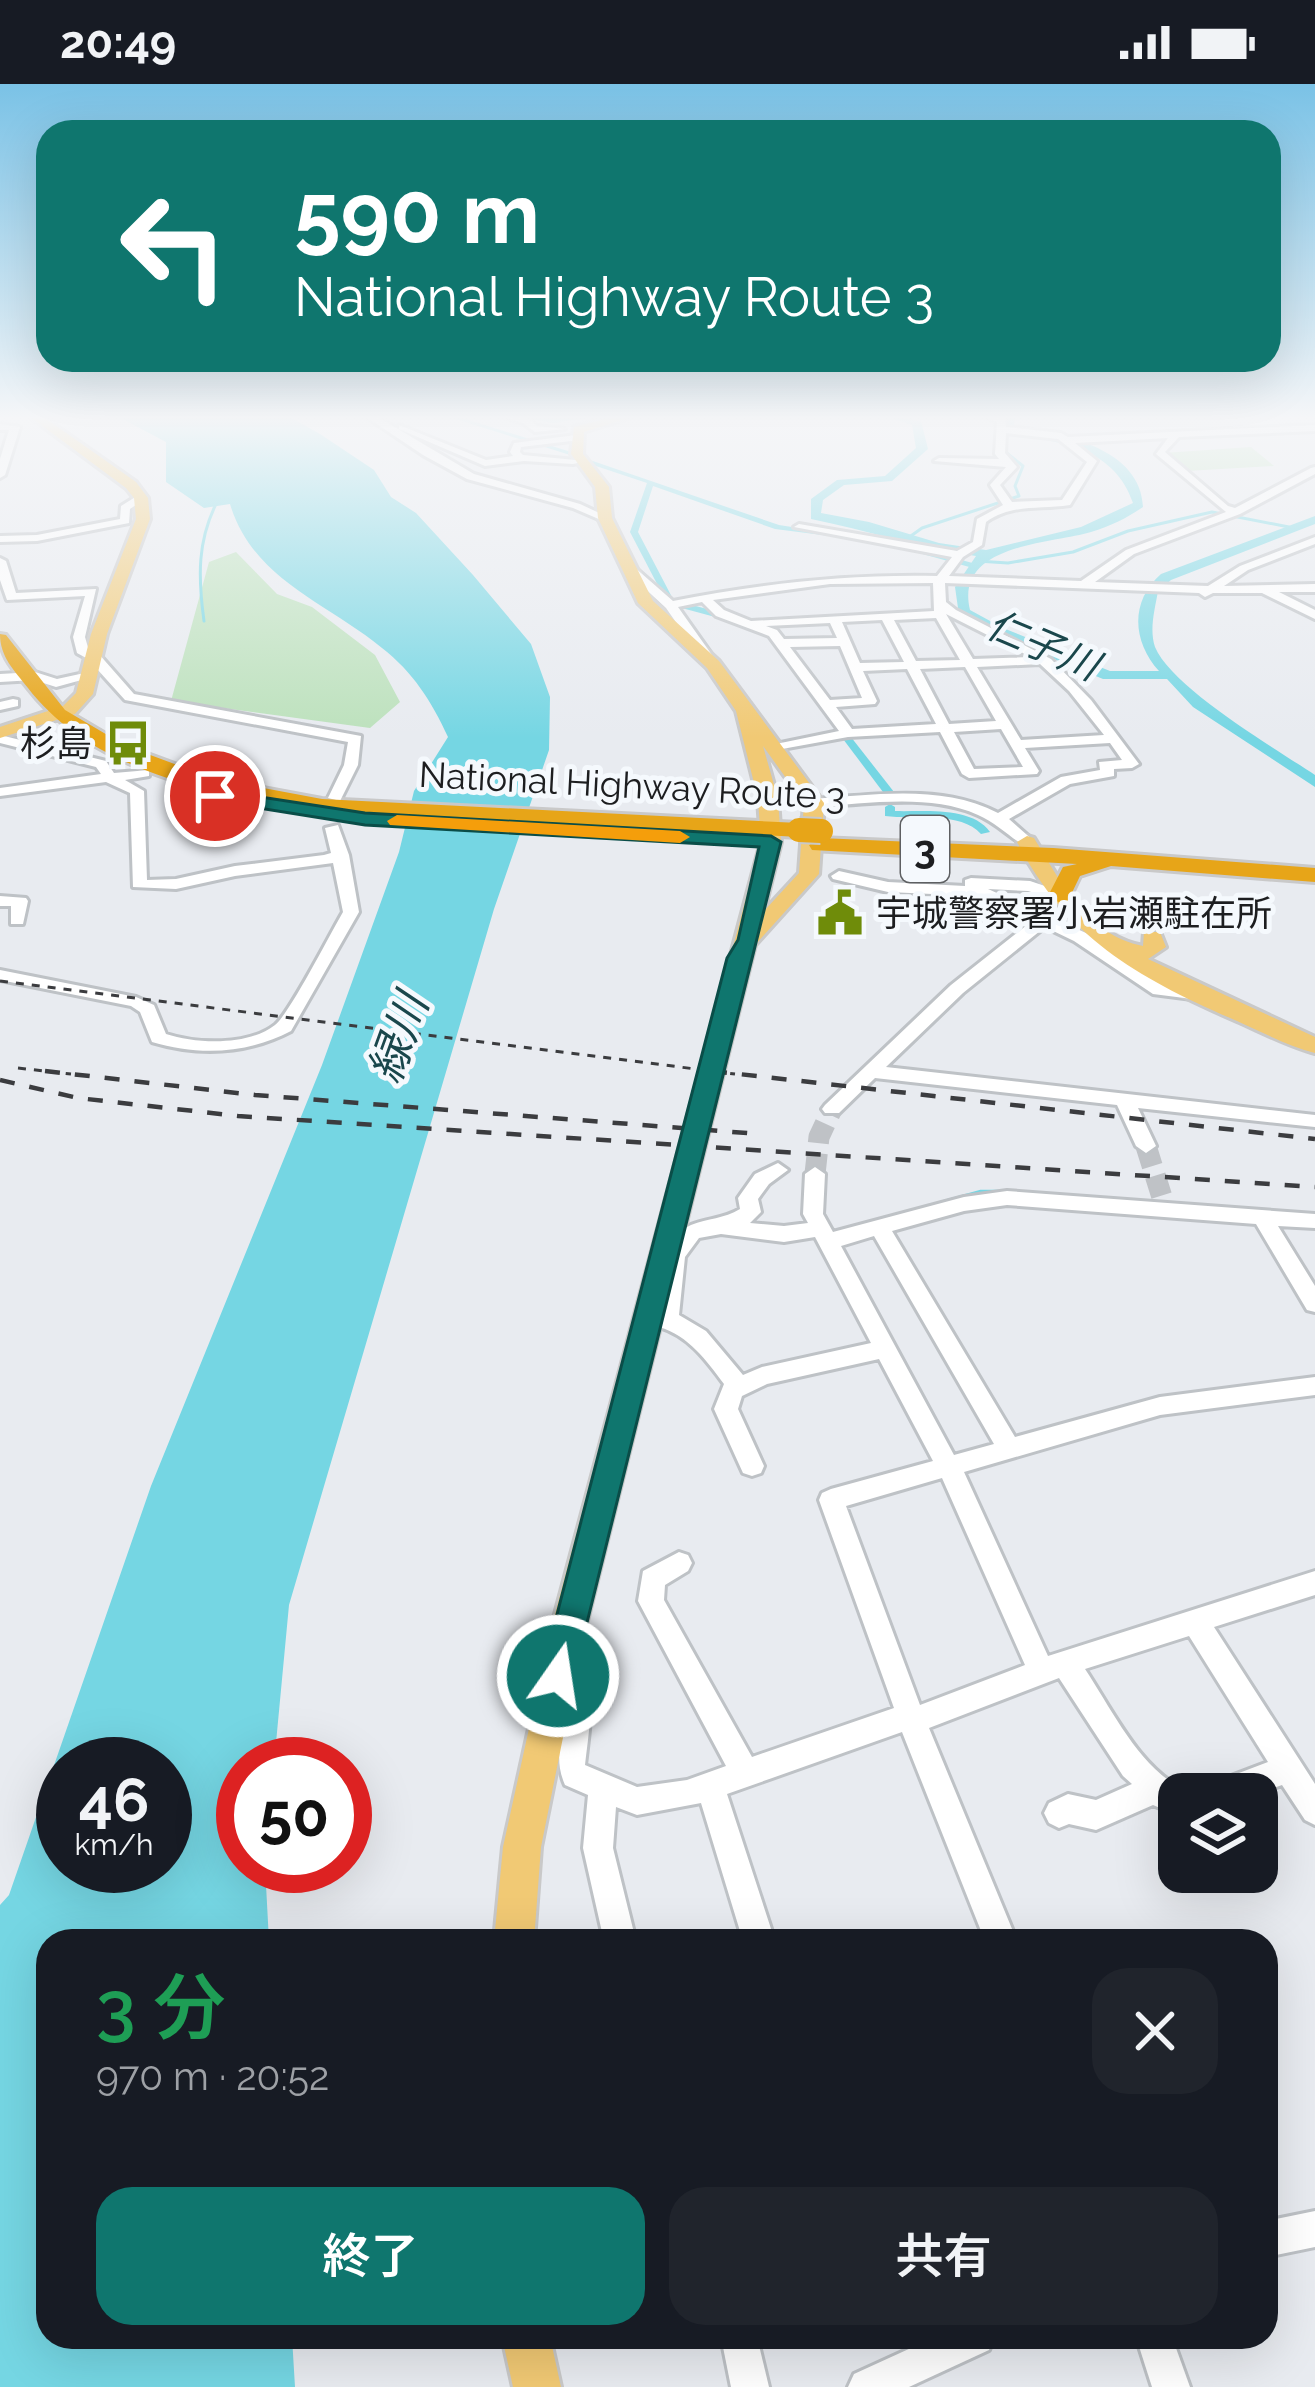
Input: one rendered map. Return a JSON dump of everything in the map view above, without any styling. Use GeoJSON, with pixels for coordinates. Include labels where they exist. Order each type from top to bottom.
{"type":"FeatureCollection","features":[{"type":"Feature","properties":{"kind":"highway","name":"National Highway Route 3"},"geometry":{"type":"LineString","coordinates":[[0,639],[10,673],[74,741],[145,773],[255,805],[1315,865]]}},
{"type":"Feature","properties":{"kind":"highway","name":"National Highway Route 3"},"geometry":{"type":"LineString","coordinates":[[51,717],[189,778],[266,797],[366,813]]}},
{"type":"Feature","properties":{"kind":"highway","name":"National Highway Route 3"},"geometry":{"type":"LineString","coordinates":[[1029,848],[1315,875]]}},
{"type":"Feature","properties":{"kind":"highway"},"geometry":{"type":"LineString","coordinates":[[1060,896],[1065,878],[1078,869],[1149,862]]}},
{"type":"Feature","properties":{"kind":"main road"},"geometry":{"type":"LineString","coordinates":[[0,736],[51,717],[85,694],[93,656],[141,523]]}},
{"type":"Feature","properties":{"kind":"main road"},"geometry":{"type":"LineString","coordinates":[[515,1929],[522,1847],[567,1633],[667,1258],[738,958],[809,874],[814,803],[713,665],[656,616],[608,523]]}},
{"type":"Feature","properties":{"kind":"main road"},"geometry":{"type":"LineString","coordinates":[[745,711],[787,836],[749,940]]}},
{"type":"Feature","properties":{"kind":"main road"},"geometry":{"type":"LineString","coordinates":[[1029,848],[1060,896],[1100,939],[1147,953],[1155,947],[1152,937]]}},
{"type":"Feature","properties":{"kind":"main road"},"geometry":{"type":"LineString","coordinates":[[1120,948],[1126,956],[1315,1046]]}},
{"type":"Feature","properties":{"kind":"main road"},"geometry":{"type":"LineString","coordinates":[[529,2349],[537,2387]]}},
{"type":"Feature","properties":{"kind":"street"},"geometry":{"type":"LineString","coordinates":[[0,539],[37,538],[112,523]]}},
{"type":"Feature","properties":{"kind":"street"},"geometry":{"type":"LineString","coordinates":[[886,616],[969,774],[1032,771],[940,609],[940,579],[959,555],[978,543],[981,523]]}},
{"type":"Feature","properties":{"kind":"street"},"geometry":{"type":"LineString","coordinates":[[1090,585],[1130,552],[1206,523]]}},
{"type":"Feature","properties":{"kind":"street"},"geometry":{"type":"LineString","coordinates":[[800,527],[959,555]]}},
{"type":"Feature","properties":{"kind":"street"},"geometry":{"type":"LineString","coordinates":[[1204,593],[1244,568],[1315,540]]}},
{"type":"Feature","properties":{"kind":"street"},"geometry":{"type":"LineString","coordinates":[[0,561],[11,597],[52,590],[92,592],[79,638],[82,653],[93,656],[130,697],[356,739],[351,765],[335,798]]}},
{"type":"Feature","properties":{"kind":"street"},"geometry":{"type":"LineString","coordinates":[[629,568],[670,605],[713,665]]}},
{"type":"Feature","properties":{"kind":"street"},"geometry":{"type":"LineString","coordinates":[[670,605],[788,581],[940,579],[1204,593],[1315,588]]}},
{"type":"Feature","properties":{"kind":"street"},"geometry":{"type":"LineString","coordinates":[[1266,591],[1315,616]]}},
{"type":"Feature","properties":{"kind":"street"},"geometry":{"type":"LineString","coordinates":[[702,596],[720,613],[756,623],[940,609],[1034,654],[1132,764],[1104,765],[1109,773],[1066,780],[1002,817]]}},
{"type":"Feature","properties":{"kind":"street"},"geometry":{"type":"LineString","coordinates":[[827,704],[870,701],[834,618]]}},
{"type":"Feature","properties":{"kind":"street"},"geometry":{"type":"LineString","coordinates":[[756,623],[781,644],[827,704],[840,734]]}},
{"type":"Feature","properties":{"kind":"street"},"geometry":{"type":"LineString","coordinates":[[781,644],[845,642]]}},
{"type":"Feature","properties":{"kind":"street"},"geometry":{"type":"LineString","coordinates":[[857,668],[1034,659],[1046,666]]}},
{"type":"Feature","properties":{"kind":"street"},"geometry":{"type":"LineString","coordinates":[[10,673],[56,683],[89,676]]}},
{"type":"Feature","properties":{"kind":"street"},"geometry":{"type":"LineString","coordinates":[[776,748],[840,734],[1004,725]]}},
{"type":"Feature","properties":{"kind":"street"},"geometry":{"type":"LineString","coordinates":[[0,736],[101,764],[111,779],[137,791],[141,799],[140,884],[191,882],[231,871],[323,862],[341,855]]}},
{"type":"Feature","properties":{"kind":"street"},"geometry":{"type":"LineString","coordinates":[[1016,744],[1114,739]]}},
{"type":"Feature","properties":{"kind":"street"},"geometry":{"type":"LineString","coordinates":[[1,792],[145,773]]}},
{"type":"Feature","properties":{"kind":"street"},"geometry":{"type":"LineString","coordinates":[[814,803],[945,801],[1002,817],[1029,848]]}},
{"type":"Feature","properties":{"kind":"street"},"geometry":{"type":"LineString","coordinates":[[0,975],[136,1002],[148,1009],[158,1039],[170,1042],[226,1044],[268,1037],[285,1027],[351,912],[333,828]]}},
{"type":"Feature","properties":{"kind":"street"},"geometry":{"type":"LineString","coordinates":[[809,874],[1030,886],[1060,896]]}},
{"type":"Feature","properties":{"kind":"street"},"geometry":{"type":"LineString","coordinates":[[839,876],[884,886],[980,891],[1079,937],[1159,990],[1204,995]]}},
{"type":"Feature","properties":{"kind":"street"},"geometry":{"type":"LineString","coordinates":[[0,901],[20,901],[17,920]]}},
{"type":"Feature","properties":{"kind":"street"},"geometry":{"type":"LineString","coordinates":[[832,1109],[957,989],[1042,921]]}},
{"type":"Feature","properties":{"kind":"street"},"geometry":{"type":"LineString","coordinates":[[874,1072],[1315,1120]]}},
{"type":"Feature","properties":{"kind":"street"},"geometry":{"type":"LineString","coordinates":[[1125,1101],[1146,1146]]}},
{"type":"Feature","properties":{"kind":"street"},"geometry":{"type":"LineString","coordinates":[[728,1228],[752,1212],[748,1198],[762,1179],[778,1170]]}},
{"type":"Feature","properties":{"kind":"street"},"geometry":{"type":"LineString","coordinates":[[814,1174],[813,1214],[1053,1667],[1133,1766],[1158,1787]]}},
{"type":"Feature","properties":{"kind":"street"},"geometry":{"type":"LineString","coordinates":[[740,1387],[680,1322],[667,1322],[667,1258],[692,1232],[728,1228],[826,1235],[880,1228],[964,1204],[1007,1198],[1315,1221]]}},
{"type":"Feature","properties":{"kind":"street"},"geometry":{"type":"LineString","coordinates":[[1262,1217],[1315,1304]]}},
{"type":"Feature","properties":{"kind":"street"},"geometry":{"type":"LineString","coordinates":[[880,1228],[1009,1448]]}},
{"type":"Feature","properties":{"kind":"street"},"geometry":{"type":"LineString","coordinates":[[752,1466],[726,1409],[733,1390],[762,1376],[885,1349]]}},
{"type":"Feature","properties":{"kind":"street"},"geometry":{"type":"LineString","coordinates":[[996,1929],[911,1719],[831,1500],[1173,1404],[1315,1386]]}},
{"type":"Feature","properties":{"kind":"street"},"geometry":{"type":"LineString","coordinates":[[680,1563],[652,1579],[651,1601],[746,1775]]}},
{"type":"Feature","properties":{"kind":"street"},"geometry":{"type":"LineString","coordinates":[[567,1633],[579,1704],[571,1765],[575,1775],[638,1801],[746,1775],[1053,1667],[1315,1583]]}},
{"type":"Feature","properties":{"kind":"street"},"geometry":{"type":"LineString","coordinates":[[1194,1620],[1315,1810]]}},
{"type":"Feature","properties":{"kind":"street"},"geometry":{"type":"LineString","coordinates":[[1277,1773],[1290,1768]]}},
{"type":"Feature","properties":{"kind":"street"},"geometry":{"type":"LineString","coordinates":[[710,1786],[755,1929]]}},
{"type":"Feature","properties":{"kind":"street"},"geometry":{"type":"LineString","coordinates":[[603,1787],[598,1848],[617,1929]]}},
{"type":"Feature","properties":{"kind":"street"},"geometry":{"type":"LineString","coordinates":[[1059,1813],[1068,1809],[1096,1816],[1158,1798]]}},
{"type":"Feature","properties":{"kind":"street"},"geometry":{"type":"LineString","coordinates":[[1278,2237],[1315,2229]]}},
{"type":"Feature","properties":{"kind":"street"},"geometry":{"type":"LineString","coordinates":[[742,2349],[750,2387]]}},
{"type":"Feature","properties":{"kind":"street"},"geometry":{"type":"LineString","coordinates":[[867,2387],[950,2349]]}},
{"type":"Feature","properties":{"kind":"street"},"geometry":{"type":"LineString","coordinates":[[1158,2349],[1171,2387]]}},
{"type":"Feature","properties":{"kind":"green space"},"geometry":{"type":"Polygon","coordinates":[[[236,552],[277,594],[312,607],[375,655],[400,702],[370,728],[171,701],[209,562],[236,552]]]}},
{"type":"Feature","properties":{"kind":"water","name":"緑川"},"geometry":{"type":"Polygon","coordinates":[[[238,523],[426,523],[531,644],[550,697],[549,750],[494,909],[289,1605],[277,1737],[216,1737],[216,1893],[266,1893],[268,1929],[36,1929],[36,2349],[293,2349],[295,2387],[0,2387],[0,1905],[9,1895],[36,1817],[36,1893],[192,1893],[192,1737],[64,1737],[151,1486],[322,1065],[399,852],[414,791],[448,737],[403,667],[273,571],[238,523]]]}},
{"type":"Feature","properties":{"kind":"waterway"},"geometry":{"type":"LineString","coordinates":[[204,621],[201,559],[209,523]]}},
{"type":"Feature","properties":{"kind":"waterway"},"geometry":{"type":"LineString","coordinates":[[637,523],[634,532],[670,601]]}},
{"type":"Feature","properties":{"kind":"waterway"},"geometry":{"type":"LineString","coordinates":[[768,523],[846,536]]}},
{"type":"Feature","properties":{"kind":"waterway"},"geometry":{"type":"LineString","coordinates":[[857,523],[937,547],[987,554]]}},
{"type":"Feature","properties":{"kind":"waterway"},"geometry":{"type":"LineString","coordinates":[[908,538],[936,523]]}},
{"type":"Feature","properties":{"kind":"waterway","name":"仁子川"},"geometry":{"type":"LineString","coordinates":[[987,554],[1103,523]]}},
{"type":"Feature","properties":{"kind":"waterway"},"geometry":{"type":"LineString","coordinates":[[977,561],[1008,563],[1073,552],[1161,523]]}},
{"type":"Feature","properties":{"kind":"waterway"},"geometry":{"type":"LineString","coordinates":[[1271,523],[1289,527]]}},
{"type":"Feature","properties":{"kind":"waterway"},"geometry":{"type":"LineString","coordinates":[[1306,523],[1166,577],[1151,590],[1145,629],[1149,651],[1198,704],[1315,782]]}},
{"type":"Feature","properties":{"kind":"waterway"},"geometry":{"type":"LineString","coordinates":[[922,551],[973,566]]}},
{"type":"Feature","properties":{"kind":"waterway","name":"仁子川"},"geometry":{"type":"LineString","coordinates":[[987,554],[965,580],[964,612],[1108,676],[1167,675]]}},
{"type":"Feature","properties":{"kind":"waterway"},"geometry":{"type":"LineString","coordinates":[[681,605],[730,618]]}},
{"type":"Feature","properties":{"kind":"waterway"},"geometry":{"type":"LineString","coordinates":[[837,725],[890,794]]}},
{"type":"Feature","properties":{"kind":"waterway"},"geometry":{"type":"LineString","coordinates":[[890,807],[889,814],[954,817],[980,825],[985,832]]}},
{"type":"Feature","properties":{"kind":"waterway"},"geometry":{"type":"LineString","coordinates":[[941,1203],[981,1192],[1006,1192]]}},
{"type":"Feature","properties":{"kind":"tunnel"},"geometry":{"type":"LineString","coordinates":[[815,1174],[819,1137],[832,1109]]}},
{"type":"Feature","properties":{"kind":"tunnel"},"geometry":{"type":"LineString","coordinates":[[1146,1146],[1166,1210]]}},
{"type":"Feature","properties":{"kind":"railway"},"geometry":{"type":"LineString","coordinates":[[0,981],[735,1074]]}},
{"type":"Feature","properties":{"kind":"railway"},"geometry":{"type":"LineString","coordinates":[[18,1068],[71,1074]]}},
{"type":"Feature","properties":{"kind":"railway"},"geometry":{"type":"LineString","coordinates":[[45,1071],[255,1095],[759,1134]]}},
{"type":"Feature","properties":{"kind":"railway"},"geometry":{"type":"LineString","coordinates":[[712,1071],[1315,1139]]}},
{"type":"Feature","properties":{"kind":"railway"},"geometry":{"type":"LineString","coordinates":[[0,1080],[78,1098],[238,1116],[1315,1187]]}},
{"type":"Feature","properties":{"kind":"slow traffic"},"geometry":{"type":"LineString","coordinates":[[397,821],[680,837]]}},
{"type":"Feature","properties":{"kind":"place","name":"杉島"},"geometry":{"type":"Point","coordinates":[128,743]}},
{"type":"Feature","properties":{"kind":"place","name":"宇城警察署小岩瀬駐在所"},"geometry":{"type":"Point","coordinates":[840,913]}},
{"type":"Feature","properties":{"kind":"route"},"geometry":{"type":"LineString","coordinates":[[215,796],[365,819],[771,842],[749,940],[738,958],[660,1260],[558,1676]]}}]}
